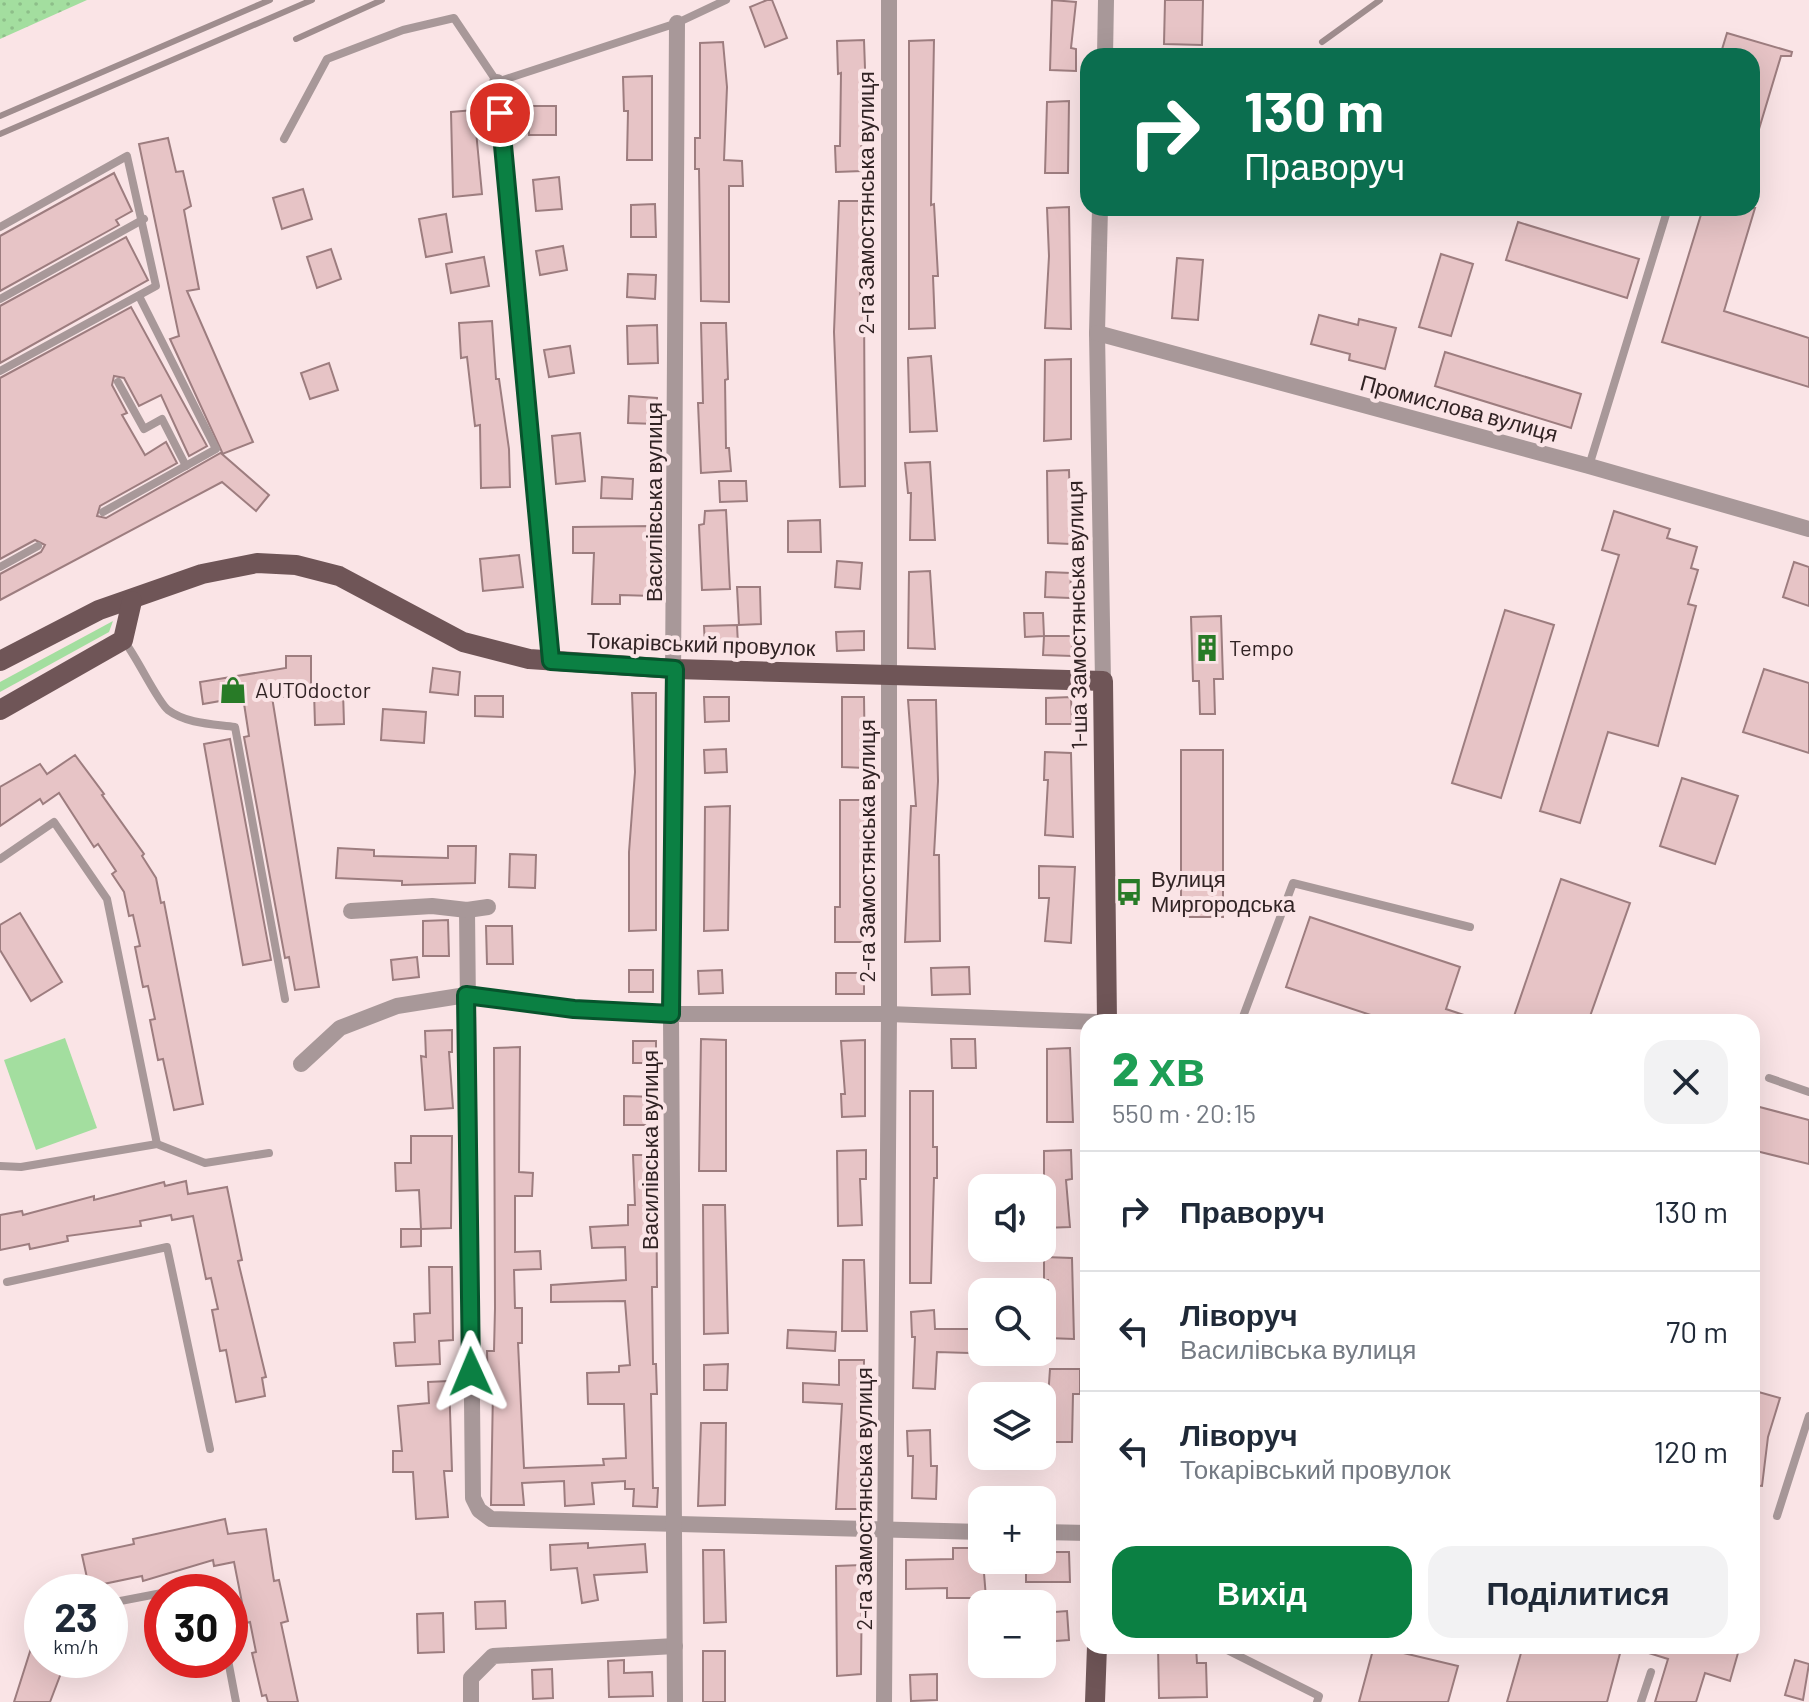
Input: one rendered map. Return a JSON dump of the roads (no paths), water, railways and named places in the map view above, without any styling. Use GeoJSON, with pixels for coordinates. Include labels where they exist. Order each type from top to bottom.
{"type":"FeatureCollection","features":[{"type":"Feature","properties":{"kind":"main road","name":"Токарівський провулок"},"geometry":{"type":"LineString","coordinates":[[0,661],[99,610],[202,574],[257,563],[296,565],[339,576],[463,642],[551,661],[675,669],[1103,681]]}},
{"type":"Feature","properties":{"kind":"main road"},"geometry":{"type":"LineString","coordinates":[[0,710],[123,640],[132,601]]}},
{"type":"Feature","properties":{"kind":"main road","name":"1-ша Замостянська вулиця"},"geometry":{"type":"LineString","coordinates":[[1103,681],[1107,1014]]}},
{"type":"Feature","properties":{"kind":"main road"},"geometry":{"type":"LineString","coordinates":[[1095,1702],[1097,1654]]}},
{"type":"Feature","properties":{"kind":"street","name":"2-га Замостянська вулиця"},"geometry":{"type":"LineString","coordinates":[[884,1702],[889,1014],[889,0]]}},
{"type":"Feature","properties":{"kind":"street"},"geometry":{"type":"LineString","coordinates":[[1105,48],[1106,0]]}},
{"type":"Feature","properties":{"kind":"street","name":"Василівська вулиця"},"geometry":{"type":"LineString","coordinates":[[675,1702],[671,1014],[677,23]]}},
{"type":"Feature","properties":{"kind":"street"},"geometry":{"type":"LineString","coordinates":[[497,82],[551,661]]}},
{"type":"Feature","properties":{"kind":"street","name":"1-ша Замостянська вулиця"},"geometry":{"type":"LineString","coordinates":[[1100,216],[1097,333],[1103,681]]}},
{"type":"Feature","properties":{"kind":"street","name":"Промислова вулиця"},"geometry":{"type":"LineString","coordinates":[[1097,333],[1809,529]]}},
{"type":"Feature","properties":{"kind":"street"},"geometry":{"type":"LineString","coordinates":[[351,911],[432,906],[467,910],[488,907]]}},
{"type":"Feature","properties":{"kind":"street"},"geometry":{"type":"LineString","coordinates":[[467,910],[473,1498],[479,1510],[491,1519],[968,1532]]}},
{"type":"Feature","properties":{"kind":"street"},"geometry":{"type":"LineString","coordinates":[[301,1064],[340,1028],[397,1006],[466,995],[574,1009],[671,1014],[889,1014],[1080,1021]]}},
{"type":"Feature","properties":{"kind":"street"},"geometry":{"type":"LineString","coordinates":[[1056,1532],[1080,1533]]}},
{"type":"Feature","properties":{"kind":"street"},"geometry":{"type":"LineString","coordinates":[[471,1702],[471,1678],[493,1656],[675,1646]]}},
{"type":"Feature","properties":{"kind":"lane"},"geometry":{"type":"LineString","coordinates":[[284,139],[327,59],[403,30],[454,18],[497,82],[677,23],[726,0]]}},
{"type":"Feature","properties":{"kind":"lane"},"geometry":{"type":"LineString","coordinates":[[0,227],[127,156],[144,219],[156,286],[0,371]]}},
{"type":"Feature","properties":{"kind":"lane"},"geometry":{"type":"LineString","coordinates":[[1589,466],[1666,216]]}},
{"type":"Feature","properties":{"kind":"lane"},"geometry":{"type":"LineString","coordinates":[[0,299],[144,219]]}},
{"type":"Feature","properties":{"kind":"lane"},"geometry":{"type":"LineString","coordinates":[[103,512],[216,449],[139,296]]}},
{"type":"Feature","properties":{"kind":"lane"},"geometry":{"type":"LineString","coordinates":[[118,382],[144,429],[162,419],[186,466]]}},
{"type":"Feature","properties":{"kind":"lane"},"geometry":{"type":"LineString","coordinates":[[0,567],[38,546]]}},
{"type":"Feature","properties":{"kind":"lane"},"geometry":{"type":"LineString","coordinates":[[123,640],[139,659],[165,708],[188,720],[235,727],[285,999]]}},
{"type":"Feature","properties":{"kind":"lane"},"geometry":{"type":"LineString","coordinates":[[0,859],[54,822],[107,899],[157,1144]]}},
{"type":"Feature","properties":{"kind":"lane"},"geometry":{"type":"LineString","coordinates":[[1244,1014],[1293,883],[1470,927]]}},
{"type":"Feature","properties":{"kind":"lane"},"geometry":{"type":"LineString","coordinates":[[1769,1078],[1809,1092]]}},
{"type":"Feature","properties":{"kind":"lane"},"geometry":{"type":"LineString","coordinates":[[0,1166],[21,1167],[157,1144],[205,1163],[269,1153]]}},
{"type":"Feature","properties":{"kind":"lane"},"geometry":{"type":"LineString","coordinates":[[7,1282],[167,1247],[210,1449]]}},
{"type":"Feature","properties":{"kind":"lane"},"geometry":{"type":"LineString","coordinates":[[1777,1516],[1809,1416]]}},
{"type":"Feature","properties":{"kind":"lane"},"geometry":{"type":"LineString","coordinates":[[1235,1654],[1319,1696],[1317,1702]]}},
{"type":"Feature","properties":{"kind":"lane"},"geometry":{"type":"LineString","coordinates":[[1641,1702],[1651,1672]]}},
{"type":"Feature","properties":{"kind":"lane"},"geometry":{"type":"LineString","coordinates":[[231,1678],[236,1702]]}},
{"type":"Feature","properties":{"kind":"railway"},"geometry":{"type":"LineString","coordinates":[[0,116],[270,0]]}},
{"type":"Feature","properties":{"kind":"railway"},"geometry":{"type":"LineString","coordinates":[[0,134],[312,0]]}},
{"type":"Feature","properties":{"kind":"railway"},"geometry":{"type":"LineString","coordinates":[[296,39],[382,0]]}},
{"type":"Feature","properties":{"kind":"railway"},"geometry":{"type":"LineString","coordinates":[[1322,42],[1380,0]]}},
{"type":"Feature","properties":{"kind":"place","name":"Tempo"},"geometry":{"type":"Point","coordinates":[1207,648]}},
{"type":"Feature","properties":{"kind":"place","name":"AUTOdoctor"},"geometry":{"type":"Point","coordinates":[233,690]}},
{"type":"Feature","properties":{"kind":"place","name":"Вулиця Миргородська"},"geometry":{"type":"Point","coordinates":[1129,892]}}]}
